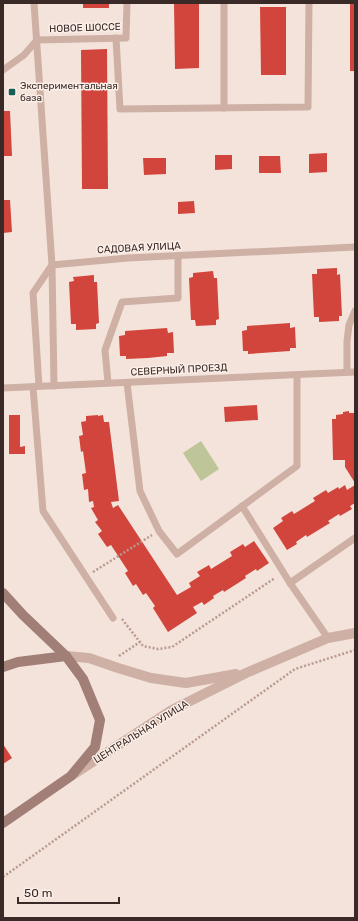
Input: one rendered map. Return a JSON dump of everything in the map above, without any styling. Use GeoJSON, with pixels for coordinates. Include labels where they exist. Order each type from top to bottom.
{"type":"FeatureCollection","features":[{"type":"Feature","properties":{"kind":"main road"},"geometry":{"type":"LineString","coordinates":[[3,593],[23,615],[66,656],[83,679],[100,720],[95,747],[72,776]]}},
{"type":"Feature","properties":{"kind":"main road"},"geometry":{"type":"LineString","coordinates":[[3,667],[18,662],[66,656]]}},
{"type":"Feature","properties":{"kind":"main road","name":"ЦЕНТРАЛЬНАЯ УЛИЦА"},"geometry":{"type":"LineString","coordinates":[[3,823],[72,776]]}},
{"type":"Feature","properties":{"kind":"street","name":"ЦЕНТРАЛЬНАЯ УЛИЦА"},"geometry":{"type":"LineString","coordinates":[[72,776],[172,710],[246,673],[328,638],[355,633]]}},
{"type":"Feature","properties":{"kind":"street"},"geometry":{"type":"LineString","coordinates":[[66,656],[89,658],[151,678],[186,683],[246,673]]}},
{"type":"Feature","properties":{"kind":"lane"},"geometry":{"type":"LineString","coordinates":[[34,3],[52,265],[54,386]]}},
{"type":"Feature","properties":{"kind":"lane","name":"НОВОЕ ШОССЕ"},"geometry":{"type":"LineString","coordinates":[[36,40],[126,38],[127,3]]}},
{"type":"Feature","properties":{"kind":"lane"},"geometry":{"type":"LineString","coordinates":[[224,3],[224,108]]}},
{"type":"Feature","properties":{"kind":"lane"},"geometry":{"type":"LineString","coordinates":[[116,38],[120,109],[308,107],[309,3]]}},
{"type":"Feature","properties":{"kind":"lane"},"geometry":{"type":"LineString","coordinates":[[3,70],[24,55],[36,40]]}},
{"type":"Feature","properties":{"kind":"lane","name":"САДОВАЯ УЛИЦА"},"geometry":{"type":"LineString","coordinates":[[52,265],[128,258],[355,247]]}},
{"type":"Feature","properties":{"kind":"lane"},"geometry":{"type":"LineString","coordinates":[[108,383],[105,350],[122,302],[178,298],[178,256]]}},
{"type":"Feature","properties":{"kind":"lane"},"geometry":{"type":"LineString","coordinates":[[52,265],[33,293],[36,386],[43,511],[113,618]]}},
{"type":"Feature","properties":{"kind":"lane"},"geometry":{"type":"LineString","coordinates":[[347,372],[347,341],[349,325],[355,311]]}},
{"type":"Feature","properties":{"kind":"lane","name":"СЕВЕРНЫЙ ПРОЕЗД"},"geometry":{"type":"LineString","coordinates":[[3,388],[355,372]]}},
{"type":"Feature","properties":{"kind":"lane"},"geometry":{"type":"LineString","coordinates":[[127,382],[140,491],[159,531],[177,554],[297,466],[297,375]]}},
{"type":"Feature","properties":{"kind":"lane"},"geometry":{"type":"LineString","coordinates":[[242,506],[290,583],[328,638]]}},
{"type":"Feature","properties":{"kind":"lane"},"geometry":{"type":"LineString","coordinates":[[290,583],[355,538]]}},
{"type":"Feature","properties":{"kind":"path"},"geometry":{"type":"LineString","coordinates":[[86,576],[159,531]]}},
{"type":"Feature","properties":{"kind":"path"},"geometry":{"type":"LineString","coordinates":[[113,618],[119,615],[143,646],[158,649],[172,647],[284,573]]}},
{"type":"Feature","properties":{"kind":"path"},"geometry":{"type":"LineString","coordinates":[[3,877],[295,669],[355,650]]}},
{"type":"Feature","properties":{"kind":"green space"},"geometry":{"type":"Polygon","coordinates":[[[201,441],[219,469],[201,481],[183,453],[201,441]]]}},
{"type":"Feature","properties":{"kind":"building"},"geometry":{"type":"Polygon","coordinates":[[[83,3],[109,3],[109,8],[83,8],[83,3]]]}},
{"type":"Feature","properties":{"kind":"building"},"geometry":{"type":"Polygon","coordinates":[[[174,3],[199,3],[199,68],[175,69],[174,3]]]}},
{"type":"Feature","properties":{"kind":"building"},"geometry":{"type":"Polygon","coordinates":[[[350,3],[355,3],[355,71],[350,71],[350,3]]]}},
{"type":"Feature","properties":{"kind":"building"},"geometry":{"type":"Polygon","coordinates":[[[260,7],[286,7],[286,75],[261,75],[260,7]]]}},
{"type":"Feature","properties":{"kind":"building"},"geometry":{"type":"Polygon","coordinates":[[[107,49],[108,189],[82,189],[81,50],[107,49]]]}},
{"type":"Feature","properties":{"kind":"building"},"geometry":{"type":"Polygon","coordinates":[[[3,111],[10,111],[12,156],[3,156],[3,111]]]}},
{"type":"Feature","properties":{"kind":"building"},"geometry":{"type":"Polygon","coordinates":[[[327,153],[327,172],[309,173],[309,154],[327,153]]]}},
{"type":"Feature","properties":{"kind":"building"},"geometry":{"type":"Polygon","coordinates":[[[215,155],[232,155],[232,169],[215,170],[215,155]]]}},
{"type":"Feature","properties":{"kind":"building"},"geometry":{"type":"Polygon","coordinates":[[[259,156],[280,156],[281,173],[259,173],[259,156]]]}},
{"type":"Feature","properties":{"kind":"building"},"geometry":{"type":"Polygon","coordinates":[[[143,158],[166,158],[166,174],[144,175],[143,158]]]}},
{"type":"Feature","properties":{"kind":"building"},"geometry":{"type":"Polygon","coordinates":[[[3,200],[10,200],[12,232],[3,233],[3,200]]]}},
{"type":"Feature","properties":{"kind":"building"},"geometry":{"type":"Polygon","coordinates":[[[194,201],[195,213],[178,214],[178,202],[194,201]]]}},
{"type":"Feature","properties":{"kind":"building"},"geometry":{"type":"Polygon","coordinates":[[[337,268],[337,275],[340,274],[342,316],[339,316],[339,321],[319,322],[319,317],[314,317],[312,274],[317,274],[317,269],[337,268]]]}},
{"type":"Feature","properties":{"kind":"building"},"geometry":{"type":"Polygon","coordinates":[[[213,271],[214,278],[217,278],[219,319],[216,320],[216,325],[196,326],[195,320],[191,320],[189,278],[193,277],[193,273],[213,271]]]}},
{"type":"Feature","properties":{"kind":"building"},"geometry":{"type":"Polygon","coordinates":[[[94,275],[94,282],[97,282],[99,323],[96,324],[96,329],[76,330],[76,324],[71,324],[69,282],[74,281],[73,277],[94,275]]]}},
{"type":"Feature","properties":{"kind":"building"},"geometry":{"type":"Polygon","coordinates":[[[290,323],[290,328],[295,327],[296,348],[290,348],[290,351],[248,354],[248,351],[243,351],[242,331],[247,330],[247,326],[290,323]]]}},
{"type":"Feature","properties":{"kind":"building"},"geometry":{"type":"Polygon","coordinates":[[[167,328],[168,333],[173,332],[174,353],[167,353],[167,356],[148,358],[126,359],[126,356],[120,356],[119,336],[125,335],[125,331],[167,328]]]}},
{"type":"Feature","properties":{"kind":"building"},"geometry":{"type":"Polygon","coordinates":[[[257,405],[258,420],[225,422],[224,407],[257,405]]]}},
{"type":"Feature","properties":{"kind":"building"},"geometry":{"type":"Polygon","coordinates":[[[349,411],[349,413],[355,413],[355,483],[345,467],[345,460],[333,460],[332,419],[336,419],[336,415],[349,411]]]}},
{"type":"Feature","properties":{"kind":"building"},"geometry":{"type":"Polygon","coordinates":[[[9,415],[20,415],[20,447],[25,446],[25,454],[9,454],[9,415]]]}},
{"type":"Feature","properties":{"kind":"building"},"geometry":{"type":"Polygon","coordinates":[[[103,415],[104,422],[109,422],[119,501],[111,502],[113,508],[118,505],[177,595],[191,587],[189,583],[200,576],[197,572],[209,565],[211,569],[232,556],[230,552],[243,544],[245,547],[254,541],[269,563],[257,571],[256,569],[245,576],[246,578],[224,592],[223,590],[213,596],[214,598],[204,605],[202,602],[193,607],[197,613],[168,632],[153,608],[155,606],[146,593],[143,595],[136,584],[133,586],[125,573],[128,571],[111,545],[107,547],[98,534],[102,531],[95,522],[98,520],[91,508],[94,507],[93,501],[89,502],[88,489],[84,490],[82,474],[86,473],[79,436],[83,435],[81,422],[86,421],[86,416],[103,415]]]}},
{"type":"Feature","properties":{"kind":"building"},"geometry":{"type":"Polygon","coordinates":[[[345,485],[347,490],[355,485],[355,503],[350,506],[352,509],[340,516],[339,514],[328,521],[330,523],[307,537],[306,535],[296,542],[297,544],[287,550],[273,528],[283,521],[281,518],[292,511],[294,514],[315,501],[313,498],[326,490],[328,493],[345,485]]]}},
{"type":"Feature","properties":{"kind":"building"},"geometry":{"type":"Polygon","coordinates":[[[3,744],[12,758],[3,764],[3,744]]]}},
{"type":"Feature","properties":{"kind":"place","name":"Экспериментальная база"},"geometry":{"type":"Point","coordinates":[12,92]}}]}
